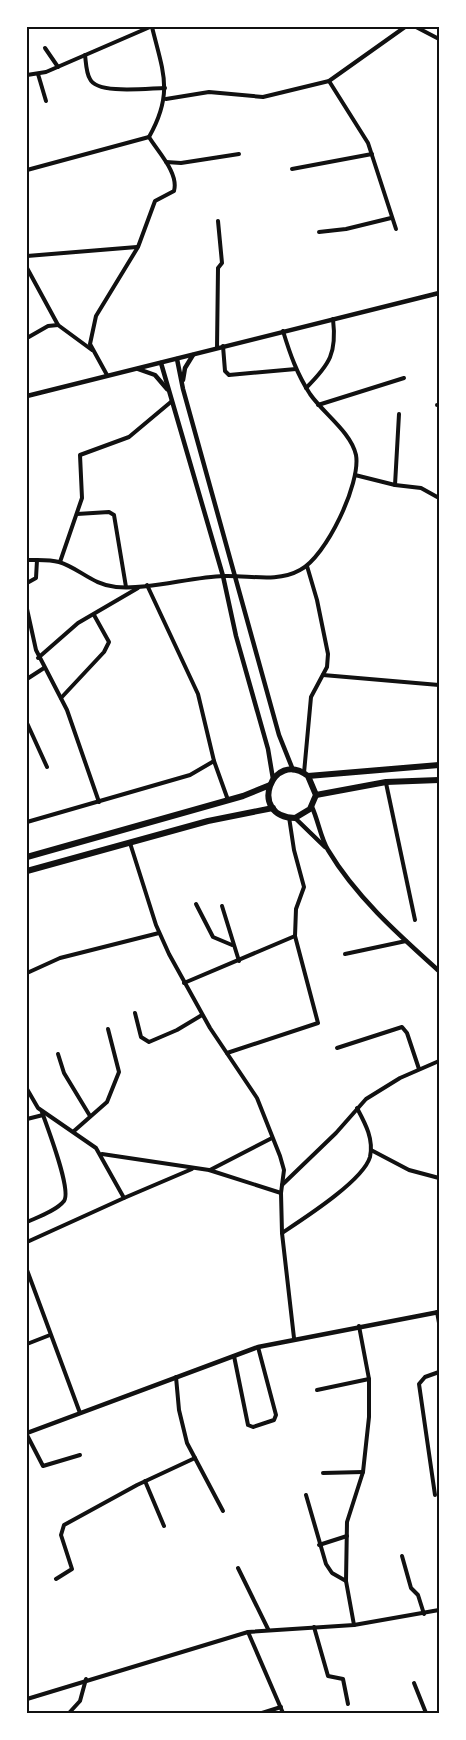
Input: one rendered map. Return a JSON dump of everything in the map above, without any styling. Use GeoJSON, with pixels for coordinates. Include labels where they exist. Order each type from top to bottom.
{"type":"FeatureCollection","features":[{"type":"Feature","properties":{"kind":"main road"},"geometry":{"type":"LineString","coordinates":[[27,857],[228,800],[271,782],[282,772],[293,770],[306,775],[439,765]]}},
{"type":"Feature","properties":{"kind":"main road"},"geometry":{"type":"LineString","coordinates":[[27,872],[233,815],[273,808],[292,818],[305,814],[312,807],[316,795],[315,788],[306,775]]}},
{"type":"Feature","properties":{"kind":"main road"},"geometry":{"type":"LineString","coordinates":[[316,795],[386,782],[439,780]]}},
{"type":"Feature","properties":{"kind":"main road"},"geometry":{"type":"LineString","coordinates":[[271,782],[268,797],[273,808]]}},
{"type":"Feature","properties":{"kind":"street"},"geometry":{"type":"LineString","coordinates":[[27,75],[58,67],[151,27],[166,99],[149,137]]}},
{"type":"Feature","properties":{"kind":"street"},"geometry":{"type":"LineString","coordinates":[[166,99],[209,92],[263,97],[329,81],[405,27]]}},
{"type":"Feature","properties":{"kind":"street"},"geometry":{"type":"LineString","coordinates":[[416,27],[439,39]]}},
{"type":"Feature","properties":{"kind":"street"},"geometry":{"type":"LineString","coordinates":[[45,48],[58,67]]}},
{"type":"Feature","properties":{"kind":"street"},"geometry":{"type":"LineString","coordinates":[[85,55],[90,80],[96,85],[111,89],[165,88]]}},
{"type":"Feature","properties":{"kind":"street"},"geometry":{"type":"LineString","coordinates":[[38,74],[46,101]]}},
{"type":"Feature","properties":{"kind":"street"},"geometry":{"type":"LineString","coordinates":[[329,81],[358,124],[372,154],[396,230]]}},
{"type":"Feature","properties":{"kind":"street"},"geometry":{"type":"LineString","coordinates":[[107,375],[93,350],[91,336],[96,316],[138,247],[155,201],[174,191],[175,187],[166,162],[149,137]]}},
{"type":"Feature","properties":{"kind":"street"},"geometry":{"type":"LineString","coordinates":[[27,170],[149,137]]}},
{"type":"Feature","properties":{"kind":"street"},"geometry":{"type":"LineString","coordinates":[[166,162],[181,163],[239,154]]}},
{"type":"Feature","properties":{"kind":"street"},"geometry":{"type":"LineString","coordinates":[[291,169],[372,154]]}},
{"type":"Feature","properties":{"kind":"street"},"geometry":{"type":"LineString","coordinates":[[319,232],[346,229],[391,218]]}},
{"type":"Feature","properties":{"kind":"street"},"geometry":{"type":"LineString","coordinates":[[218,221],[222,263],[218,268],[220,347],[225,371],[229,375],[296,369]]}},
{"type":"Feature","properties":{"kind":"street"},"geometry":{"type":"LineString","coordinates":[[27,256],[138,247]]}},
{"type":"Feature","properties":{"kind":"street"},"geometry":{"type":"LineString","coordinates":[[27,268],[58,325],[93,350]]}},
{"type":"Feature","properties":{"kind":"street"},"geometry":{"type":"LineString","coordinates":[[27,396],[439,293]]}},
{"type":"Feature","properties":{"kind":"street"},"geometry":{"type":"LineString","coordinates":[[306,388],[330,361],[335,336],[333,319]]}},
{"type":"Feature","properties":{"kind":"street"},"geometry":{"type":"LineString","coordinates":[[27,338],[48,326],[58,325]]}},
{"type":"Feature","properties":{"kind":"street"},"geometry":{"type":"LineString","coordinates":[[27,560],[60,562],[98,583],[126,587],[223,576],[262,578],[298,572],[307,566],[334,527],[355,475],[357,463],[353,448],[306,388],[296,369],[284,332]]}},
{"type":"Feature","properties":{"kind":"street"},"geometry":{"type":"LineString","coordinates":[[183,389],[184,372],[194,355]]}},
{"type":"Feature","properties":{"kind":"street"},"geometry":{"type":"LineString","coordinates":[[177,359],[183,389],[279,735],[293,770]]}},
{"type":"Feature","properties":{"kind":"street"},"geometry":{"type":"LineString","coordinates":[[162,363],[223,576],[236,636],[267,743],[271,782]]}},
{"type":"Feature","properties":{"kind":"street"},"geometry":{"type":"LineString","coordinates":[[135,369],[155,375],[170,392]]}},
{"type":"Feature","properties":{"kind":"street"},"geometry":{"type":"LineString","coordinates":[[318,405],[404,378]]}},
{"type":"Feature","properties":{"kind":"street"},"geometry":{"type":"LineString","coordinates":[[60,562],[82,498],[80,455],[129,437],[172,401]]}},
{"type":"Feature","properties":{"kind":"street"},"geometry":{"type":"LineString","coordinates":[[395,485],[399,414]]}},
{"type":"Feature","properties":{"kind":"street"},"geometry":{"type":"LineString","coordinates":[[355,475],[395,485],[420,488],[439,498]]}},
{"type":"Feature","properties":{"kind":"street"},"geometry":{"type":"LineString","coordinates":[[77,514],[109,512],[114,515],[126,587]]}},
{"type":"Feature","properties":{"kind":"street"},"geometry":{"type":"LineString","coordinates":[[27,583],[36,578],[37,560]]}},
{"type":"Feature","properties":{"kind":"street"},"geometry":{"type":"LineString","coordinates":[[306,775],[311,698],[323,675],[328,654],[318,600],[307,566]]}},
{"type":"Feature","properties":{"kind":"street"},"geometry":{"type":"LineString","coordinates":[[38,658],[78,622],[145,585]]}},
{"type":"Feature","properties":{"kind":"street"},"geometry":{"type":"LineString","coordinates":[[145,585],[198,694],[214,760],[228,800]]}},
{"type":"Feature","properties":{"kind":"street"},"geometry":{"type":"LineString","coordinates":[[27,609],[38,658],[61,698],[99,802]]}},
{"type":"Feature","properties":{"kind":"street"},"geometry":{"type":"LineString","coordinates":[[61,698],[104,652],[109,642],[94,615]]}},
{"type":"Feature","properties":{"kind":"street"},"geometry":{"type":"LineString","coordinates":[[27,679],[44,668]]}},
{"type":"Feature","properties":{"kind":"street"},"geometry":{"type":"LineString","coordinates":[[323,675],[439,685]]}},
{"type":"Feature","properties":{"kind":"street"},"geometry":{"type":"LineString","coordinates":[[27,723],[47,767]]}},
{"type":"Feature","properties":{"kind":"street"},"geometry":{"type":"LineString","coordinates":[[27,822],[190,775],[214,760]]}},
{"type":"Feature","properties":{"kind":"street"},"geometry":{"type":"LineString","coordinates":[[386,782],[415,920]]}},
{"type":"Feature","properties":{"kind":"street"},"geometry":{"type":"LineString","coordinates":[[312,807],[326,848]]}},
{"type":"Feature","properties":{"kind":"street"},"geometry":{"type":"LineString","coordinates":[[292,818],[326,848],[363,896],[406,941],[439,970]]}},
{"type":"Feature","properties":{"kind":"street"},"geometry":{"type":"LineString","coordinates":[[227,1053],[318,1023],[295,936],[296,909],[304,887],[294,850],[292,818]]}},
{"type":"Feature","properties":{"kind":"street"},"geometry":{"type":"LineString","coordinates":[[130,842],[159,933],[202,1016],[257,1098],[283,1165],[282,1233],[294,1338]]}},
{"type":"Feature","properties":{"kind":"street"},"geometry":{"type":"LineString","coordinates":[[196,904],[210,933],[220,941],[232,945]]}},
{"type":"Feature","properties":{"kind":"street"},"geometry":{"type":"LineString","coordinates":[[222,906],[232,945],[239,961]]}},
{"type":"Feature","properties":{"kind":"street"},"geometry":{"type":"LineString","coordinates":[[27,973],[60,958],[159,933]]}},
{"type":"Feature","properties":{"kind":"street"},"geometry":{"type":"LineString","coordinates":[[184,983],[295,936]]}},
{"type":"Feature","properties":{"kind":"street"},"geometry":{"type":"LineString","coordinates":[[345,954],[406,941]]}},
{"type":"Feature","properties":{"kind":"street"},"geometry":{"type":"LineString","coordinates":[[135,1013],[141,1037],[149,1042],[202,1016]]}},
{"type":"Feature","properties":{"kind":"street"},"geometry":{"type":"LineString","coordinates":[[337,1048],[402,1027],[407,1033],[419,1069]]}},
{"type":"Feature","properties":{"kind":"street"},"geometry":{"type":"LineString","coordinates":[[74,1131],[107,1102],[119,1072],[108,1029]]}},
{"type":"Feature","properties":{"kind":"street"},"geometry":{"type":"LineString","coordinates":[[58,1054],[63,1073],[90,1116]]}},
{"type":"Feature","properties":{"kind":"street"},"geometry":{"type":"LineString","coordinates":[[282,1186],[328,1141],[357,1108],[380,1089],[439,1060]]}},
{"type":"Feature","properties":{"kind":"street"},"geometry":{"type":"LineString","coordinates":[[27,1089],[43,1113],[65,1182],[66,1196],[62,1204],[27,1222]]}},
{"type":"Feature","properties":{"kind":"street"},"geometry":{"type":"LineString","coordinates":[[282,1233],[340,1191],[364,1166],[371,1150],[369,1135],[357,1108]]}},
{"type":"Feature","properties":{"kind":"street"},"geometry":{"type":"LineString","coordinates":[[27,1119],[43,1113]]}},
{"type":"Feature","properties":{"kind":"street"},"geometry":{"type":"LineString","coordinates":[[43,1113],[74,1131],[102,1154],[124,1198]]}},
{"type":"Feature","properties":{"kind":"street"},"geometry":{"type":"LineString","coordinates":[[209,1170],[273,1138]]}},
{"type":"Feature","properties":{"kind":"street"},"geometry":{"type":"LineString","coordinates":[[371,1150],[409,1170],[439,1178]]}},
{"type":"Feature","properties":{"kind":"street"},"geometry":{"type":"LineString","coordinates":[[102,1154],[209,1170],[281,1192]]}},
{"type":"Feature","properties":{"kind":"street"},"geometry":{"type":"LineString","coordinates":[[27,1242],[193,1168]]}},
{"type":"Feature","properties":{"kind":"street"},"geometry":{"type":"LineString","coordinates":[[27,1270],[80,1413]]}},
{"type":"Feature","properties":{"kind":"street"},"geometry":{"type":"LineString","coordinates":[[80,1455],[43,1466],[27,1434],[258,1347],[294,1338],[438,1312],[439,1323]]}},
{"type":"Feature","properties":{"kind":"street"},"geometry":{"type":"LineString","coordinates":[[354,1625],[346,1581],[347,1522],[363,1472],[368,1440],[369,1378],[359,1326]]}},
{"type":"Feature","properties":{"kind":"street"},"geometry":{"type":"LineString","coordinates":[[27,1344],[50,1335]]}},
{"type":"Feature","properties":{"kind":"street"},"geometry":{"type":"LineString","coordinates":[[234,1356],[248,1425],[253,1427],[274,1420],[276,1415],[258,1347]]}},
{"type":"Feature","properties":{"kind":"street"},"geometry":{"type":"LineString","coordinates":[[435,1495],[419,1384],[425,1377],[439,1372]]}},
{"type":"Feature","properties":{"kind":"street"},"geometry":{"type":"LineString","coordinates":[[176,1377],[184,1433],[223,1511]]}},
{"type":"Feature","properties":{"kind":"street"},"geometry":{"type":"LineString","coordinates":[[317,1390],[369,1378]]}},
{"type":"Feature","properties":{"kind":"street"},"geometry":{"type":"LineString","coordinates":[[56,1579],[72,1569],[61,1535],[64,1525],[145,1481],[195,1458]]}},
{"type":"Feature","properties":{"kind":"street"},"geometry":{"type":"LineString","coordinates":[[323,1473],[363,1472]]}},
{"type":"Feature","properties":{"kind":"street"},"geometry":{"type":"LineString","coordinates":[[145,1481],[164,1526]]}},
{"type":"Feature","properties":{"kind":"street"},"geometry":{"type":"LineString","coordinates":[[306,1495],[319,1545],[330,1570],[346,1581]]}},
{"type":"Feature","properties":{"kind":"street"},"geometry":{"type":"LineString","coordinates":[[319,1545],[347,1536]]}},
{"type":"Feature","properties":{"kind":"street"},"geometry":{"type":"LineString","coordinates":[[402,1557],[411,1588],[418,1595],[424,1614]]}},
{"type":"Feature","properties":{"kind":"street"},"geometry":{"type":"LineString","coordinates":[[238,1568],[268,1629]]}},
{"type":"Feature","properties":{"kind":"street"},"geometry":{"type":"LineString","coordinates":[[27,1699],[86,1679],[248,1632],[354,1625],[439,1610]]}},
{"type":"Feature","properties":{"kind":"street"},"geometry":{"type":"LineString","coordinates":[[314,1628],[328,1676],[344,1680],[348,1704]]}},
{"type":"Feature","properties":{"kind":"street"},"geometry":{"type":"LineString","coordinates":[[248,1632],[283,1713]]}},
{"type":"Feature","properties":{"kind":"street"},"geometry":{"type":"LineString","coordinates":[[69,1713],[80,1701],[86,1679]]}},
{"type":"Feature","properties":{"kind":"street"},"geometry":{"type":"LineString","coordinates":[[414,1683],[426,1713]]}},
{"type":"Feature","properties":{"kind":"street"},"geometry":{"type":"LineString","coordinates":[[262,1713],[281,1707]]}}]}
